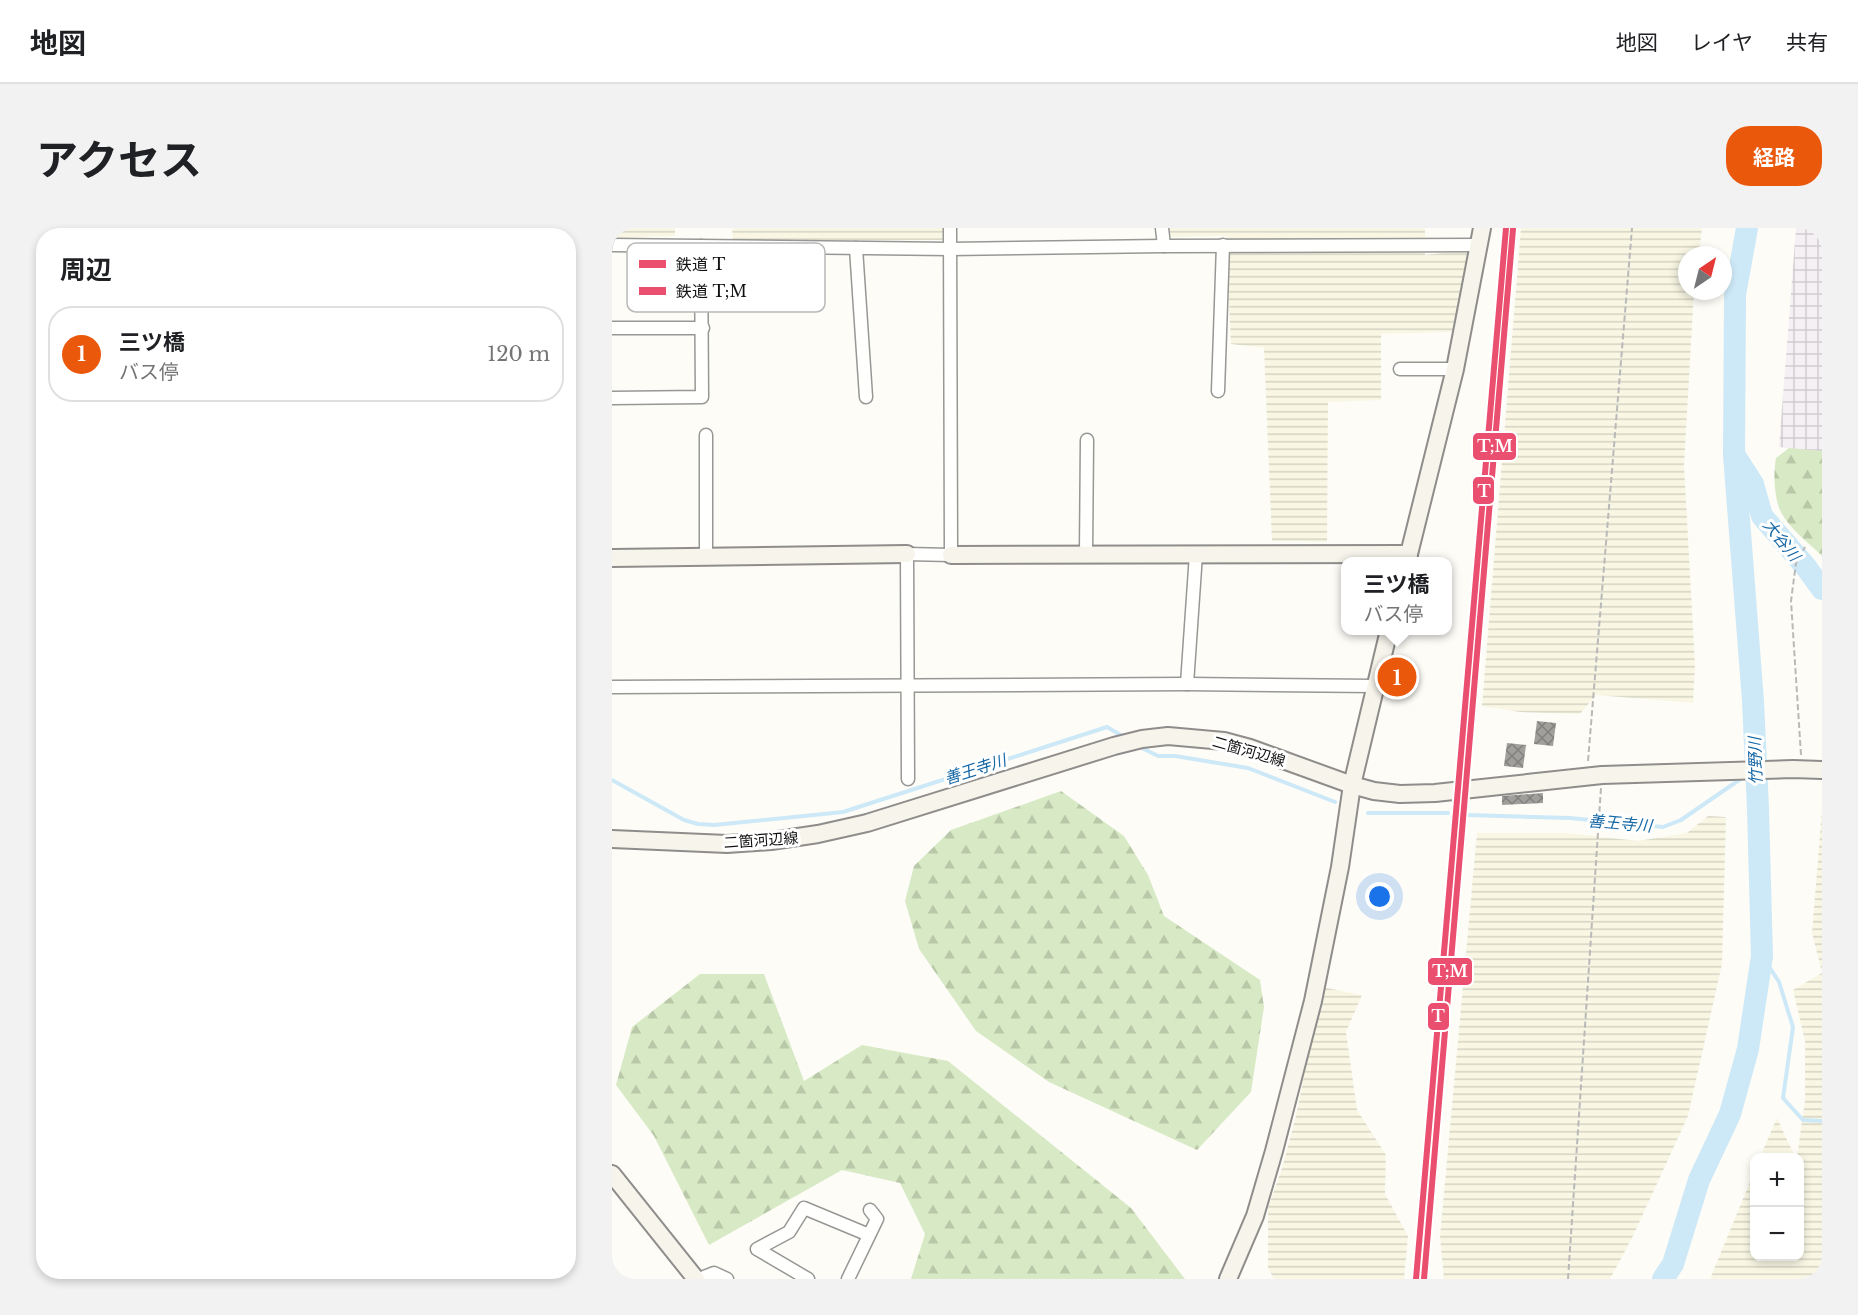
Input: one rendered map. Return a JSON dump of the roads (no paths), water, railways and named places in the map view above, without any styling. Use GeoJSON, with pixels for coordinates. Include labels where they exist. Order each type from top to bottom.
{"type":"FeatureCollection","features":[{"type":"Feature","properties":{"kind":"street"},"geometry":{"type":"LineString","coordinates":[[950,228],[951,555]]}},
{"type":"Feature","properties":{"kind":"street"},"geometry":{"type":"LineString","coordinates":[[1162,228],[1164,246]]}},
{"type":"Feature","properties":{"kind":"street"},"geometry":{"type":"LineString","coordinates":[[825,248],[950,249],[1223,246],[1481,236],[1455,369],[1408,557]]}},
{"type":"Feature","properties":{"kind":"street"},"geometry":{"type":"LineString","coordinates":[[612,245],[627,245]]}},
{"type":"Feature","properties":{"kind":"street"},"geometry":{"type":"LineString","coordinates":[[1218,391],[1223,246]]}},
{"type":"Feature","properties":{"kind":"street"},"geometry":{"type":"LineString","coordinates":[[856,248],[866,398]]}},
{"type":"Feature","properties":{"kind":"street"},"geometry":{"type":"LineString","coordinates":[[612,398],[702,396],[703,312]]}},
{"type":"Feature","properties":{"kind":"street"},"geometry":{"type":"LineString","coordinates":[[612,328],[703,328]]}},
{"type":"Feature","properties":{"kind":"street"},"geometry":{"type":"LineString","coordinates":[[1400,369],[1455,369]]}},
{"type":"Feature","properties":{"kind":"street"},"geometry":{"type":"LineString","coordinates":[[706,435],[706,557]]}},
{"type":"Feature","properties":{"kind":"street"},"geometry":{"type":"LineString","coordinates":[[1086,554],[1087,440]]}},
{"type":"Feature","properties":{"kind":"street"},"geometry":{"type":"LineString","coordinates":[[907,554],[908,778]]}},
{"type":"Feature","properties":{"kind":"street"},"geometry":{"type":"LineString","coordinates":[[612,558],[907,554],[1196,554],[1355,557]]}},
{"type":"Feature","properties":{"kind":"street"},"geometry":{"type":"LineString","coordinates":[[1187,684],[1196,554]]}},
{"type":"Feature","properties":{"kind":"street"},"geometry":{"type":"LineString","coordinates":[[1228,1279],[1255,1215],[1313,1001],[1340,867],[1352,784],[1388,635]]}},
{"type":"Feature","properties":{"kind":"street"},"geometry":{"type":"LineString","coordinates":[[612,687],[907,684],[1375,686]]}},
{"type":"Feature","properties":{"kind":"street","name":"二箇河辺線"},"geometry":{"type":"LineString","coordinates":[[612,839],[728,844],[771,842],[818,834],[867,823],[1114,746],[1168,736],[1224,741],[1352,784],[1400,794],[1434,793],[1594,775],[1822,770]]}},
{"type":"Feature","properties":{"kind":"street"},"geometry":{"type":"LineString","coordinates":[[612,1174],[698,1279],[714,1273],[727,1279]]}},
{"type":"Feature","properties":{"kind":"street"},"geometry":{"type":"LineString","coordinates":[[808,1279],[757,1250],[789,1232],[804,1208],[869,1235]]}},
{"type":"Feature","properties":{"kind":"street"},"geometry":{"type":"LineString","coordinates":[[848,1279],[877,1219],[870,1210]]}},
{"type":"Feature","properties":{"kind":"waterway","name":"竹野川"},"geometry":{"type":"LineString","coordinates":[[1663,1279],[1673,1264],[1699,1180],[1730,1114],[1748,1049],[1762,956],[1753,701],[1734,455],[1735,295],[1747,228]]}},
{"type":"Feature","properties":{"kind":"waterway","name":"大谷川"},"geometry":{"type":"LineString","coordinates":[[1735,456],[1753,484],[1762,516],[1822,589]]}},
{"type":"Feature","properties":{"kind":"waterway","name":"善王寺川"},"geometry":{"type":"LineString","coordinates":[[612,780],[684,820],[714,825],[843,812],[1107,727],[1124,737]]}},
{"type":"Feature","properties":{"kind":"waterway","name":"善王寺川"},"geometry":{"type":"LineString","coordinates":[[1138,746],[1158,756],[1175,756],[1248,768],[1335,802]]}},
{"type":"Feature","properties":{"kind":"waterway","name":"善王寺川"},"geometry":{"type":"LineString","coordinates":[[1467,815],[1570,818],[1663,827],[1681,820],[1742,778]]}},
{"type":"Feature","properties":{"kind":"waterway","name":"善王寺川"},"geometry":{"type":"LineString","coordinates":[[1368,813],[1448,813]]}},
{"type":"Feature","properties":{"kind":"waterway"},"geometry":{"type":"LineString","coordinates":[[1762,956],[1779,982],[1793,1027],[1783,1098],[1803,1120],[1822,1121]]}},
{"type":"Feature","properties":{"kind":"rail line","name":"T"},"geometry":{"type":"LineString","coordinates":[[1416,1279],[1506,228]]}},
{"type":"Feature","properties":{"kind":"rail line","name":"T;M"},"geometry":{"type":"LineString","coordinates":[[1424,1279],[1513,229]]}},
{"type":"Feature","properties":{"kind":"place","name":"三ツ橋"},"geometry":{"type":"Point","coordinates":[1397,677]}}]}
